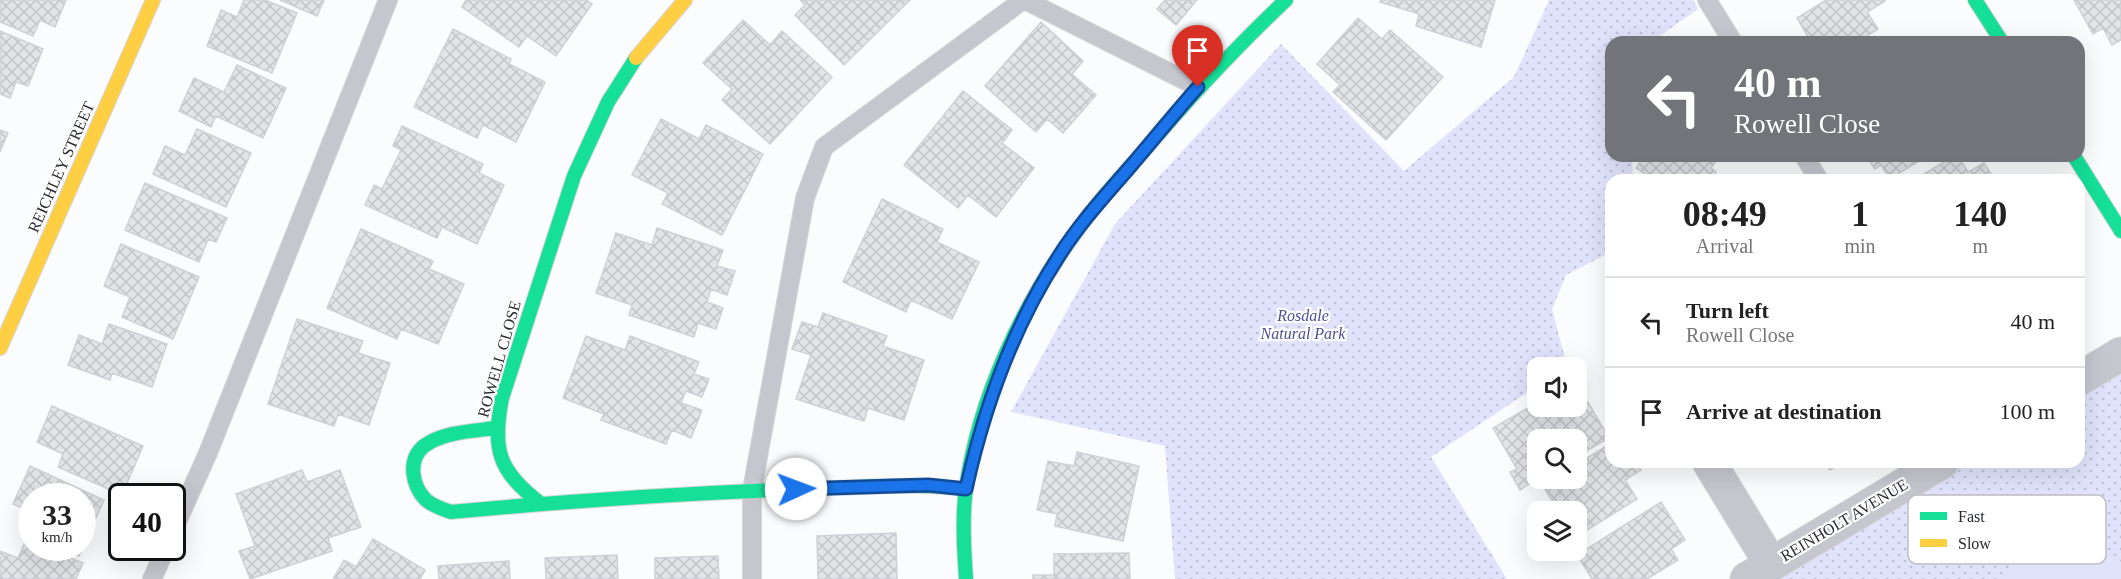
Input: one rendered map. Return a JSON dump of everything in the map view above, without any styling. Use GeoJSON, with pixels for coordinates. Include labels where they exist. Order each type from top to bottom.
{"type":"FeatureCollection","features":[{"type":"Feature","properties":{"kind":"street","name":"REICHLEY STREET"},"geometry":{"type":"LineString","coordinates":[[0,348],[153,0]]}},
{"type":"Feature","properties":{"kind":"street","name":"ROWELL CLOSE"},"geometry":{"type":"LineString","coordinates":[[540,503],[520,488],[506,471],[498,451],[496,428],[507,381],[565,203],[587,145],[609,101],[639,54],[685,0]]}},
{"type":"Feature","properties":{"kind":"street"},"geometry":{"type":"LineString","coordinates":[[966,579],[964,525],[966,489],[977,440],[1000,372],[1058,257],[1107,194],[1198,87],[1243,39],[1286,0]]}},
{"type":"Feature","properties":{"kind":"street"},"geometry":{"type":"LineString","coordinates":[[1976,0],[1998,36]]}},
{"type":"Feature","properties":{"kind":"street"},"geometry":{"type":"LineString","coordinates":[[2078,162],[2121,231]]}},
{"type":"Feature","properties":{"kind":"street"},"geometry":{"type":"LineString","coordinates":[[2085,376],[2121,354]]}},
{"type":"Feature","properties":{"kind":"street"},"geometry":{"type":"LineString","coordinates":[[496,428],[449,435],[421,448],[414,458],[412,477],[419,492],[433,506],[451,512],[540,503],[752,490],[928,485],[966,489]]}},
{"type":"Feature","properties":{"kind":"street"},"geometry":{"type":"LineString","coordinates":[[1712,468],[1759,572]]}},
{"type":"Feature","properties":{"kind":"street","name":"REINHOLT AVENUE"},"geometry":{"type":"LineString","coordinates":[[1759,572],[1932,468]]}},
{"type":"Feature","properties":{"kind":"lane"},"geometry":{"type":"LineString","coordinates":[[186,502],[208,453],[388,0]]}},
{"type":"Feature","properties":{"kind":"lane"},"geometry":{"type":"LineString","coordinates":[[752,579],[752,490],[804,198],[824,147],[1024,0],[1198,87]]}},
{"type":"Feature","properties":{"kind":"lane"},"geometry":{"type":"LineString","coordinates":[[1707,0],[1729,36]]}},
{"type":"Feature","properties":{"kind":"lane"},"geometry":{"type":"LineString","coordinates":[[152,579],[160,561]]}},
{"type":"Feature","properties":{"kind":"green space","name":"Rosdale Natural Park"},"geometry":{"type":"Polygon","coordinates":[[[1549,0],[1693,0],[1698,9],[1660,36],[1605,36],[1605,162],[1632,162],[1633,174],[1605,174],[1605,255],[1566,275],[1552,309],[1565,357],[1527,357],[1527,393],[1431,457],[1507,579],[1175,579],[1165,446],[1011,412],[1115,224],[1281,44],[1404,171],[1514,77],[1549,0]]]}},
{"type":"Feature","properties":{"kind":"green space"},"geometry":{"type":"Polygon","coordinates":[[[2121,354],[2121,579],[1747,579],[1931,468],[2085,468],[2085,375],[2121,354]]]}},
{"type":"Feature","properties":{"kind":"green space"},"geometry":{"type":"Polygon","coordinates":[[[2106,548],[2121,562],[2121,579],[2002,579],[2017,564],[2106,564],[2106,548]]]}},
{"type":"Feature","properties":{"kind":"building"},"geometry":{"type":"Polygon","coordinates":[[[0,0],[66,0],[55,27],[40,20],[33,36],[0,22],[0,0]]]}},
{"type":"Feature","properties":{"kind":"building"},"geometry":{"type":"Polygon","coordinates":[[[244,0],[265,0],[297,13],[272,73],[207,46],[221,10],[237,17],[244,0]]]}},
{"type":"Feature","properties":{"kind":"building"},"geometry":{"type":"Polygon","coordinates":[[[280,0],[324,0],[317,16],[280,0]]]}},
{"type":"Feature","properties":{"kind":"building"},"geometry":{"type":"Polygon","coordinates":[[[466,0],[586,0],[592,4],[556,56],[527,36],[519,47],[462,7],[466,0]]]}},
{"type":"Feature","properties":{"kind":"building"},"geometry":{"type":"Polygon","coordinates":[[[800,0],[910,0],[844,65],[795,15],[805,5],[800,0]]]}},
{"type":"Feature","properties":{"kind":"building"},"geometry":{"type":"Polygon","coordinates":[[[1165,0],[1197,0],[1176,25],[1157,9],[1165,0]]]}},
{"type":"Feature","properties":{"kind":"building"},"geometry":{"type":"Polygon","coordinates":[[[1381,0],[1495,0],[1481,47],[1416,26],[1419,14],[1380,2],[1381,0]]]}},
{"type":"Feature","properties":{"kind":"building"},"geometry":{"type":"Polygon","coordinates":[[[1826,0],[1885,0],[1867,12],[1878,29],[1867,36],[1808,36],[1797,18],[1826,0]]]}},
{"type":"Feature","properties":{"kind":"building"},"geometry":{"type":"Polygon","coordinates":[[[2074,0],[2121,0],[2121,40],[2112,45],[2103,28],[2093,34],[2074,0]]]}},
{"type":"Feature","properties":{"kind":"building"},"geometry":{"type":"Polygon","coordinates":[[[1358,18],[1382,39],[1390,30],[1443,77],[1386,140],[1333,92],[1340,85],[1317,64],[1358,18]]]}},
{"type":"Feature","properties":{"kind":"building"},"geometry":{"type":"Polygon","coordinates":[[[743,20],[770,45],[782,31],[832,77],[770,144],[722,100],[732,89],[703,63],[743,20]]]}},
{"type":"Feature","properties":{"kind":"building"},"geometry":{"type":"Polygon","coordinates":[[[1041,22],[1083,61],[1072,74],[1096,95],[1063,133],[1047,119],[1036,132],[985,86],[1041,22]]]}},
{"type":"Feature","properties":{"kind":"building"},"geometry":{"type":"Polygon","coordinates":[[[453,29],[511,59],[509,64],[545,82],[516,142],[483,125],[477,138],[414,107],[453,29]]]}},
{"type":"Feature","properties":{"kind":"building"},"geometry":{"type":"Polygon","coordinates":[[[0,31],[43,49],[28,86],[16,82],[10,98],[0,94],[0,31]]]}},
{"type":"Feature","properties":{"kind":"building"},"geometry":{"type":"Polygon","coordinates":[[[237,65],[286,88],[263,138],[216,116],[211,127],[179,111],[194,78],[224,92],[237,65]]]}},
{"type":"Feature","properties":{"kind":"building"},"geometry":{"type":"Polygon","coordinates":[[[963,91],[1012,130],[1002,143],[1034,168],[996,217],[968,195],[958,208],[904,165],[963,91]]]}},
{"type":"Feature","properties":{"kind":"building"},"geometry":{"type":"Polygon","coordinates":[[[661,119],[699,139],[706,125],[763,154],[722,235],[662,204],[668,193],[632,175],[661,119]]]}},
{"type":"Feature","properties":{"kind":"building"},"geometry":{"type":"Polygon","coordinates":[[[402,126],[483,164],[479,173],[504,185],[477,244],[442,227],[437,238],[365,205],[374,185],[382,189],[401,150],[393,146],[402,126]]]}},
{"type":"Feature","properties":{"kind":"building"},"geometry":{"type":"Polygon","coordinates":[[[197,129],[251,153],[226,207],[153,174],[165,146],[185,155],[197,129]]]}},
{"type":"Feature","properties":{"kind":"building"},"geometry":{"type":"Polygon","coordinates":[[[0,130],[8,133],[0,152],[0,130]]]}},
{"type":"Feature","properties":{"kind":"building"},"geometry":{"type":"Polygon","coordinates":[[[1640,162],[1715,162],[1711,168],[1716,172],[1715,174],[1646,174],[1636,168],[1640,162]]]}},
{"type":"Feature","properties":{"kind":"building"},"geometry":{"type":"Polygon","coordinates":[[[1870,162],[1917,162],[1898,174],[1887,174],[1881,165],[1875,169],[1870,162]]]}},
{"type":"Feature","properties":{"kind":"building"},"geometry":{"type":"Polygon","coordinates":[[[1944,162],[1962,162],[1968,172],[1984,163],[1991,174],[1924,174],[1944,162]]]}},
{"type":"Feature","properties":{"kind":"building"},"geometry":{"type":"Polygon","coordinates":[[[145,183],[227,218],[216,242],[208,239],[199,262],[125,230],[145,183]]]}},
{"type":"Feature","properties":{"kind":"building"},"geometry":{"type":"Polygon","coordinates":[[[882,199],[943,229],[937,242],[979,262],[952,319],[911,300],[906,312],[843,282],[882,199]]]}},
{"type":"Feature","properties":{"kind":"building"},"geometry":{"type":"Polygon","coordinates":[[[657,228],[723,250],[717,266],[735,271],[727,295],[711,289],[707,302],[723,308],[716,329],[698,323],[694,337],[629,315],[632,305],[596,293],[616,233],[652,245],[657,228]]]}},
{"type":"Feature","properties":{"kind":"building"},"geometry":{"type":"Polygon","coordinates":[[[361,229],[433,261],[429,269],[464,284],[438,344],[401,329],[397,339],[327,308],[361,229]]]}},
{"type":"Feature","properties":{"kind":"building"},"geometry":{"type":"Polygon","coordinates":[[[121,244],[199,277],[173,339],[122,317],[130,297],[104,286],[121,244]]]}},
{"type":"Feature","properties":{"kind":"building"},"geometry":{"type":"Polygon","coordinates":[[[823,313],[887,336],[883,346],[924,360],[904,420],[868,408],[864,421],[796,399],[811,355],[792,349],[802,322],[818,327],[823,313]]]}},
{"type":"Feature","properties":{"kind":"building"},"geometry":{"type":"Polygon","coordinates":[[[297,319],[363,341],[358,353],[390,363],[369,425],[338,414],[334,426],[268,404],[297,319]]]}},
{"type":"Feature","properties":{"kind":"building"},"geometry":{"type":"Polygon","coordinates":[[[109,324],[167,344],[152,387],[112,373],[110,380],[68,365],[79,335],[102,344],[109,324]]]}},
{"type":"Feature","properties":{"kind":"building"},"geometry":{"type":"Polygon","coordinates":[[[586,336],[625,350],[630,336],[699,362],[694,374],[709,379],[702,397],[686,391],[681,403],[702,410],[691,438],[672,430],[666,444],[601,420],[604,414],[563,398],[586,336]]]}},
{"type":"Feature","properties":{"kind":"building"},"geometry":{"type":"Polygon","coordinates":[[[1588,402],[1605,431],[1605,440],[1587,451],[1587,429],[1527,429],[1527,486],[1520,490],[1510,472],[1517,469],[1493,428],[1527,408],[1527,417],[1587,417],[1588,402]]]}},
{"type":"Feature","properties":{"kind":"building"},"geometry":{"type":"Polygon","coordinates":[[[52,406],[143,446],[127,483],[108,483],[108,489],[58,467],[63,454],[37,442],[52,406]]]}},
{"type":"Feature","properties":{"kind":"building"},"geometry":{"type":"Polygon","coordinates":[[[1605,447],[1605,468],[1640,468],[1641,470],[1625,480],[1637,499],[1587,530],[1587,501],[1552,501],[1545,489],[1587,489],[1587,458],[1605,447]]]}},
{"type":"Feature","properties":{"kind":"building"},"geometry":{"type":"Polygon","coordinates":[[[1077,452],[1139,466],[1123,541],[1055,526],[1057,514],[1037,510],[1048,461],[1074,466],[1077,452]]]}},
{"type":"Feature","properties":{"kind":"building"},"geometry":{"type":"Polygon","coordinates":[[[30,466],[67,483],[22,483],[30,466]]]}},
{"type":"Feature","properties":{"kind":"building"},"geometry":{"type":"Polygon","coordinates":[[[302,470],[307,482],[340,470],[361,527],[328,538],[332,551],[250,579],[239,551],[255,546],[236,494],[302,470]]]}},
{"type":"Feature","properties":{"kind":"building"},"geometry":{"type":"Polygon","coordinates":[[[18,493],[18,506],[13,504],[18,493]]]}},
{"type":"Feature","properties":{"kind":"building"},"geometry":{"type":"Polygon","coordinates":[[[96,496],[104,500],[96,518],[96,496]]]}},
{"type":"Feature","properties":{"kind":"building"},"geometry":{"type":"Polygon","coordinates":[[[1661,502],[1685,540],[1671,549],[1678,560],[1647,579],[1592,579],[1581,561],[1587,561],[1587,549],[1661,502]]]}},
{"type":"Feature","properties":{"kind":"building"},"geometry":{"type":"Polygon","coordinates":[[[896,533],[897,579],[818,579],[817,536],[896,533]]]}},
{"type":"Feature","properties":{"kind":"building"},"geometry":{"type":"Polygon","coordinates":[[[373,539],[425,570],[420,579],[333,579],[344,560],[356,567],[373,539]]]}},
{"type":"Feature","properties":{"kind":"building"},"geometry":{"type":"Polygon","coordinates":[[[0,551],[18,558],[18,561],[78,561],[83,563],[76,579],[0,579],[0,551]]]}},
{"type":"Feature","properties":{"kind":"building"},"geometry":{"type":"Polygon","coordinates":[[[1129,553],[1130,579],[1033,579],[1033,575],[1054,575],[1054,554],[1129,553]]]}},
{"type":"Feature","properties":{"kind":"building"},"geometry":{"type":"Polygon","coordinates":[[[617,555],[618,579],[546,579],[545,558],[617,555]]]}},
{"type":"Feature","properties":{"kind":"building"},"geometry":{"type":"Polygon","coordinates":[[[718,556],[719,579],[655,579],[655,558],[718,556]]]}},
{"type":"Feature","properties":{"kind":"building"},"geometry":{"type":"Polygon","coordinates":[[[509,561],[510,579],[439,579],[438,566],[509,561]]]}},
{"type":"Feature","properties":{"kind":"traffic: fast"},"geometry":{"type":"LineString","coordinates":[[966,579],[964,511],[972,454],[992,387],[1021,321],[1038,290],[1056,260],[1108,191],[1212,74],[1286,0]]}},
{"type":"Feature","properties":{"kind":"traffic: fast"},"geometry":{"type":"LineString","coordinates":[[1975,0],[1998,36]]}},
{"type":"Feature","properties":{"kind":"traffic: fast"},"geometry":{"type":"LineString","coordinates":[[540,503],[515,480],[502,458],[498,431],[502,398],[574,176],[608,102],[636,58]]}},
{"type":"Feature","properties":{"kind":"traffic: fast"},"geometry":{"type":"LineString","coordinates":[[2078,162],[2121,231]]}},
{"type":"Feature","properties":{"kind":"traffic: fast"},"geometry":{"type":"LineString","coordinates":[[496,428],[449,435],[424,446],[415,458],[413,473],[417,488],[426,500],[451,512],[626,498],[758,491],[904,486],[966,489]]}},
{"type":"Feature","properties":{"kind":"traffic: slow"},"geometry":{"type":"LineString","coordinates":[[0,348],[153,0]]}},
{"type":"Feature","properties":{"kind":"traffic: slow"},"geometry":{"type":"LineString","coordinates":[[636,58],[685,0]]}},
{"type":"Feature","properties":{"kind":"route"},"geometry":{"type":"LineString","coordinates":[[796,489],[928,485],[966,489],[988,403],[1004,362],[1058,257],[1081,225],[1198,87]]}}]}
